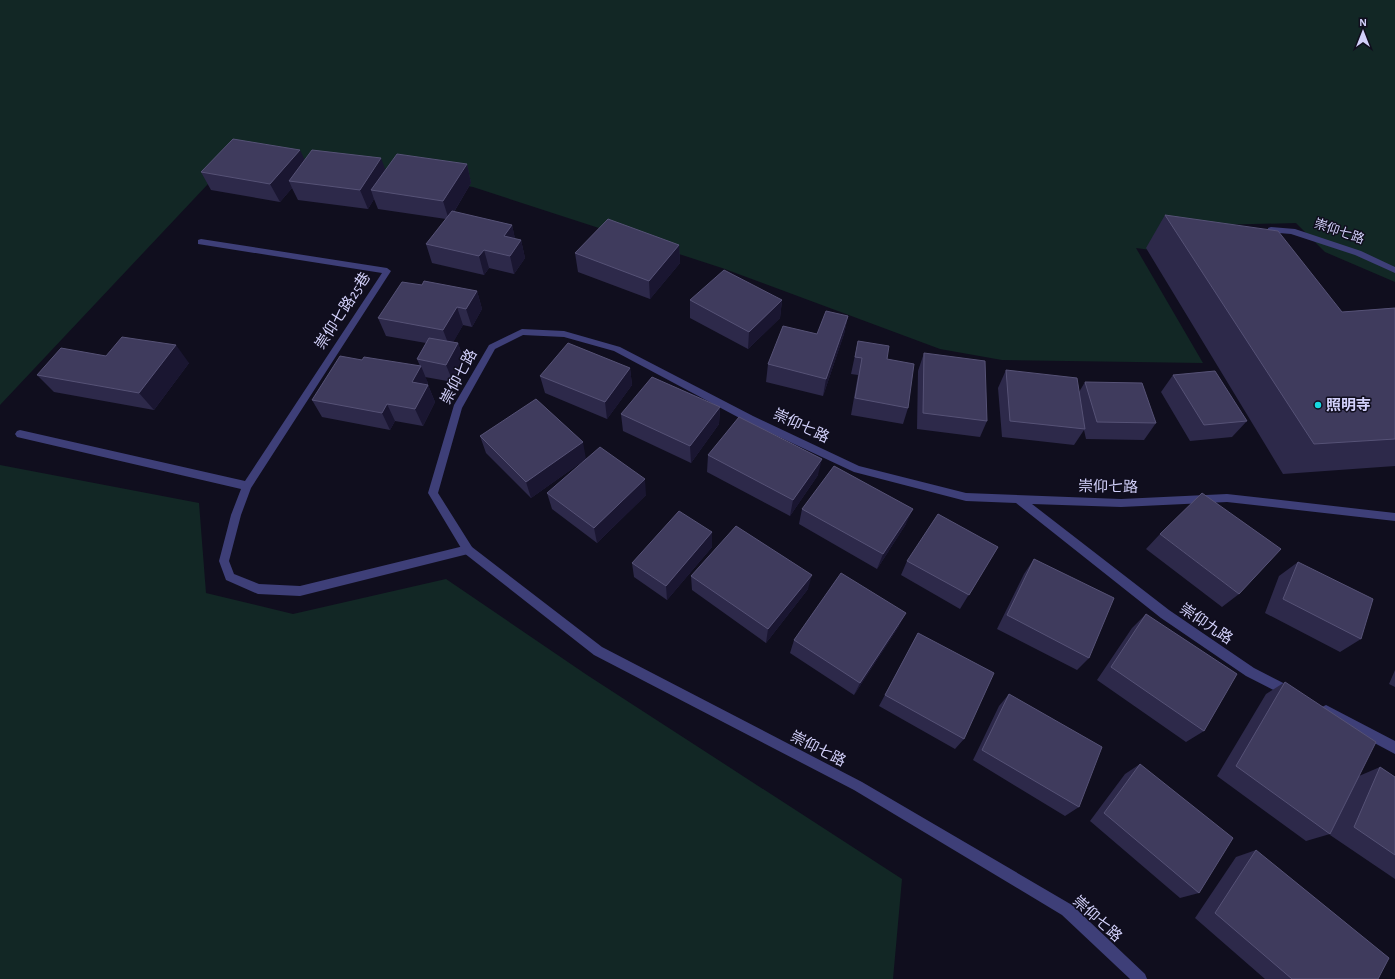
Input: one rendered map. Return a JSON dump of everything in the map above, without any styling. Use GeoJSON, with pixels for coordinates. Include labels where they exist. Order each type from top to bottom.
{"type":"FeatureCollection","features":[{"type":"Feature","properties":{"kind":"street","name":"崇仰七路"},"geometry":{"type":"LineString","coordinates":[[1271,230],[1292,231],[1358,253],[1395,270]]}},
{"type":"Feature","properties":{"kind":"street","name":"崇仰七路25巷"},"geometry":{"type":"LineString","coordinates":[[201,242],[387,271],[247,486],[236,516],[224,561],[230,577],[258,589],[300,591],[468,550]]}},
{"type":"Feature","properties":{"kind":"street","name":"崇仰七路"},"geometry":{"type":"LineString","coordinates":[[1140,979],[1067,910],[858,786],[598,651],[468,550],[433,493],[457,408],[492,347],[522,332],[564,334],[616,349],[750,419],[857,469],[966,497],[1121,504],[1228,498],[1395,517]]}},
{"type":"Feature","properties":{"kind":"street"},"geometry":{"type":"LineString","coordinates":[[20,434],[247,486]]}},
{"type":"Feature","properties":{"kind":"street","name":"崇仰九路"},"geometry":{"type":"LineString","coordinates":[[1018,499],[1165,614],[1250,672],[1299,697]]}},
{"type":"Feature","properties":{"kind":"street"},"geometry":{"type":"LineString","coordinates":[[1320,707],[1395,748]]}},
{"type":"Feature","properties":{"kind":"green space"},"geometry":{"type":"Polygon","coordinates":[[[0,0],[1395,0],[1395,282],[1325,252],[1296,223],[1215,225],[1239,262],[1136,248],[1203,363],[1002,360],[940,349],[722,268],[473,187],[240,150],[0,405],[0,0]]]}},
{"type":"Feature","properties":{"kind":"green space"},"geometry":{"type":"Polygon","coordinates":[[[0,465],[199,503],[206,593],[293,614],[446,579],[587,675],[902,879],[893,979],[0,979],[0,465]]]}},
{"type":"Feature","properties":{"kind":"building"},"geometry":{"type":"Polygon","coordinates":[[[233,139],[300,150],[270,184],[201,172],[233,139]]]}},
{"type":"Feature","properties":{"kind":"building"},"geometry":{"type":"Polygon","coordinates":[[[312,150],[381,158],[360,190],[289,181],[312,150]]]}},
{"type":"Feature","properties":{"kind":"building"},"geometry":{"type":"Polygon","coordinates":[[[397,154],[467,164],[443,201],[371,190],[397,154]]]}},
{"type":"Feature","properties":{"kind":"building"},"geometry":{"type":"Polygon","coordinates":[[[452,211],[512,225],[504,236],[521,240],[510,256],[484,250],[479,256],[426,244],[452,211]]]}},
{"type":"Feature","properties":{"kind":"building"},"geometry":{"type":"Polygon","coordinates":[[[1165,215],[1278,231],[1342,312],[1395,308],[1395,439],[1314,444],[1165,215]]]}},
{"type":"Feature","properties":{"kind":"building"},"geometry":{"type":"Polygon","coordinates":[[[608,219],[679,245],[649,281],[575,253],[608,219]]]}},
{"type":"Feature","properties":{"kind":"building"},"geometry":{"type":"Polygon","coordinates":[[[724,270],[782,300],[749,332],[690,300],[724,270]]]}},
{"type":"Feature","properties":{"kind":"building"},"geometry":{"type":"Polygon","coordinates":[[[424,281],[477,291],[466,309],[457,307],[443,330],[378,318],[402,282],[422,285],[424,281]]]}},
{"type":"Feature","properties":{"kind":"building"},"geometry":{"type":"Polygon","coordinates":[[[826,311],[848,316],[826,379],[768,364],[783,326],[817,334],[826,311]]]}},
{"type":"Feature","properties":{"kind":"building"},"geometry":{"type":"Polygon","coordinates":[[[122,337],[176,345],[139,393],[37,375],[61,348],[106,356],[122,337]]]}},
{"type":"Feature","properties":{"kind":"building"},"geometry":{"type":"Polygon","coordinates":[[[429,338],[458,343],[446,365],[417,359],[429,338]]]}},
{"type":"Feature","properties":{"kind":"building"},"geometry":{"type":"Polygon","coordinates":[[[858,341],[889,346],[887,359],[914,364],[908,408],[855,398],[862,358],[855,357],[858,341]]]}},
{"type":"Feature","properties":{"kind":"building"},"geometry":{"type":"Polygon","coordinates":[[[568,343],[630,368],[605,402],[540,376],[568,343]]]}},
{"type":"Feature","properties":{"kind":"building"},"geometry":{"type":"Polygon","coordinates":[[[924,353],[985,361],[987,421],[923,413],[924,353]]]}},
{"type":"Feature","properties":{"kind":"building"},"geometry":{"type":"Polygon","coordinates":[[[340,356],[362,360],[364,357],[421,366],[412,382],[428,385],[415,409],[387,404],[382,413],[312,400],[340,356]]]}},
{"type":"Feature","properties":{"kind":"building"},"geometry":{"type":"Polygon","coordinates":[[[1006,370],[1077,378],[1085,429],[1010,421],[1006,370]]]}},
{"type":"Feature","properties":{"kind":"building"},"geometry":{"type":"Polygon","coordinates":[[[1215,371],[1247,421],[1204,425],[1173,375],[1215,371]]]}},
{"type":"Feature","properties":{"kind":"building"},"geometry":{"type":"Polygon","coordinates":[[[652,377],[720,407],[690,446],[621,414],[652,377]]]}},
{"type":"Feature","properties":{"kind":"building"},"geometry":{"type":"Polygon","coordinates":[[[1085,382],[1142,383],[1156,423],[1097,422],[1085,382]]]}},
{"type":"Feature","properties":{"kind":"building"},"geometry":{"type":"Polygon","coordinates":[[[536,399],[583,442],[526,482],[480,436],[536,399]]]}},
{"type":"Feature","properties":{"kind":"building"},"geometry":{"type":"Polygon","coordinates":[[[739,417],[822,459],[793,500],[708,455],[739,417]]]}},
{"type":"Feature","properties":{"kind":"building"},"geometry":{"type":"Polygon","coordinates":[[[600,447],[645,479],[594,528],[547,493],[600,447]]]}},
{"type":"Feature","properties":{"kind":"building"},"geometry":{"type":"Polygon","coordinates":[[[834,466],[913,509],[883,554],[802,509],[834,466]]]}},
{"type":"Feature","properties":{"kind":"building"},"geometry":{"type":"Polygon","coordinates":[[[1202,493],[1281,549],[1239,594],[1160,534],[1202,493]]]}},
{"type":"Feature","properties":{"kind":"building"},"geometry":{"type":"Polygon","coordinates":[[[679,511],[712,532],[666,586],[632,563],[679,511]]]}},
{"type":"Feature","properties":{"kind":"building"},"geometry":{"type":"Polygon","coordinates":[[[938,514],[998,547],[969,595],[907,561],[938,514]]]}},
{"type":"Feature","properties":{"kind":"building"},"geometry":{"type":"Polygon","coordinates":[[[736,526],[812,575],[768,629],[691,576],[736,526]]]}},
{"type":"Feature","properties":{"kind":"building"},"geometry":{"type":"Polygon","coordinates":[[[1034,559],[1114,598],[1089,658],[1007,615],[1034,559]]]}},
{"type":"Feature","properties":{"kind":"building"},"geometry":{"type":"Polygon","coordinates":[[[1298,562],[1373,599],[1361,639],[1283,599],[1298,562]]]}},
{"type":"Feature","properties":{"kind":"building"},"geometry":{"type":"Polygon","coordinates":[[[841,573],[906,613],[860,683],[794,640],[841,573]]]}},
{"type":"Feature","properties":{"kind":"building"},"geometry":{"type":"Polygon","coordinates":[[[1146,614],[1237,674],[1204,731],[1111,667],[1146,614]]]}},
{"type":"Feature","properties":{"kind":"building"},"geometry":{"type":"Polygon","coordinates":[[[918,633],[994,673],[964,739],[885,695],[918,633]]]}},
{"type":"Feature","properties":{"kind":"building"},"geometry":{"type":"Polygon","coordinates":[[[1285,682],[1376,742],[1330,834],[1236,766],[1285,682]]]}},
{"type":"Feature","properties":{"kind":"building"},"geometry":{"type":"Polygon","coordinates":[[[1009,694],[1102,747],[1079,807],[982,750],[1009,694]]]}},
{"type":"Feature","properties":{"kind":"building"},"geometry":{"type":"Polygon","coordinates":[[[1140,764],[1233,838],[1199,893],[1104,813],[1140,764]]]}},
{"type":"Feature","properties":{"kind":"building"},"geometry":{"type":"Polygon","coordinates":[[[1380,767],[1395,777],[1395,855],[1354,827],[1380,767]]]}},
{"type":"Feature","properties":{"kind":"building"},"geometry":{"type":"Polygon","coordinates":[[[1256,850],[1389,958],[1378,979],[1292,979],[1215,913],[1256,850]]]}},
{"type":"Feature","properties":{"kind":"place","name":"照明寺"},"geometry":{"type":"Point","coordinates":[1318,405]}}]}
